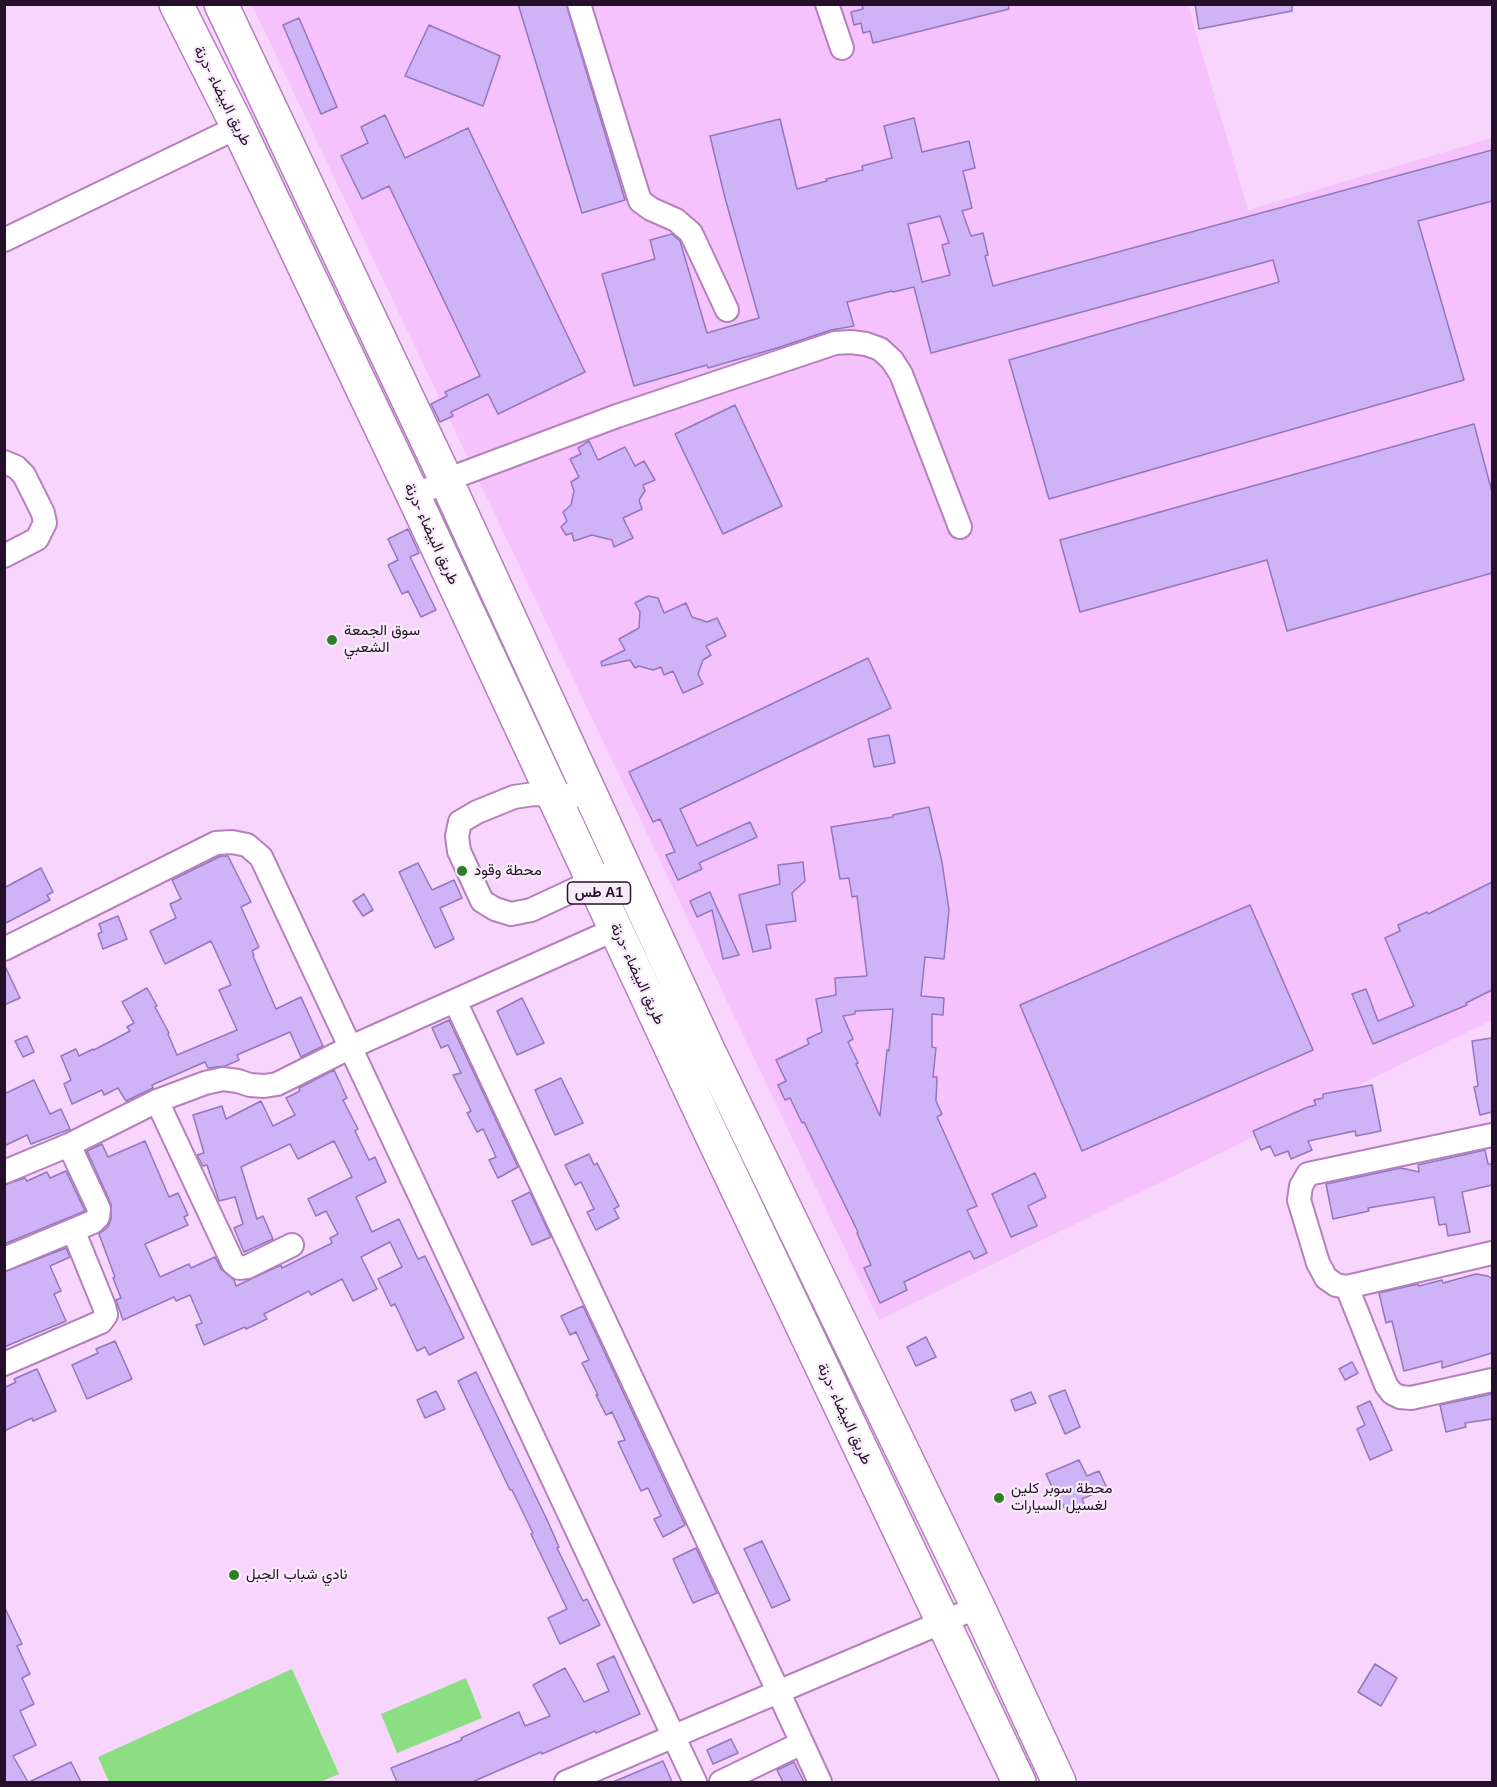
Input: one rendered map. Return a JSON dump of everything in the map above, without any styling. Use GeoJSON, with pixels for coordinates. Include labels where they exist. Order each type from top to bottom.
{"type":"FeatureCollection","features":[{"type":"Feature","properties":{"kind":"highway","name":"طريق البيضاء -درنة"},"geometry":{"type":"LineString","coordinates":[[176,4],[238,127],[414,497],[1019,1782]]}},
{"type":"Feature","properties":{"kind":"highway","name":"طس A1"},"geometry":{"type":"LineString","coordinates":[[221,4],[446,480],[709,1052],[978,1606],[1059,1782]]}},
{"type":"Feature","properties":{"kind":"street"},"geometry":{"type":"LineString","coordinates":[[579,4],[640,201],[651,209],[676,219],[691,233],[727,310]]}},
{"type":"Feature","properties":{"kind":"street"},"geometry":{"type":"LineString","coordinates":[[827,4],[842,48]]}},
{"type":"Feature","properties":{"kind":"street"},"geometry":{"type":"LineString","coordinates":[[4,240],[238,127]]}},
{"type":"Feature","properties":{"kind":"street"},"geometry":{"type":"LineString","coordinates":[[414,497],[446,480],[658,402],[835,343],[851,342],[880,349],[892,360],[901,374],[960,527]]}},
{"type":"Feature","properties":{"kind":"street"},"geometry":{"type":"LineString","coordinates":[[4,462],[16,467],[24,475],[43,513],[45,523],[37,539],[4,556]]}},
{"type":"Feature","properties":{"kind":"street"},"geometry":{"type":"LineString","coordinates":[[590,796],[534,794],[514,797],[477,812],[460,822],[457,837],[459,851],[482,901],[511,915],[531,910],[623,866]]}},
{"type":"Feature","properties":{"kind":"street"},"geometry":{"type":"LineString","coordinates":[[4,949],[216,843],[232,842],[247,845],[261,856],[695,1782]]}},
{"type":"Feature","properties":{"kind":"street"},"geometry":{"type":"LineString","coordinates":[[4,1172],[69,1145],[157,1101],[205,1083],[223,1079],[250,1085],[277,1084],[351,1047],[616,929]]}},
{"type":"Feature","properties":{"kind":"street"},"geometry":{"type":"LineString","coordinates":[[455,1001],[820,1782]]}},
{"type":"Feature","properties":{"kind":"street"},"geometry":{"type":"LineString","coordinates":[[157,1101],[233,1263],[239,1268],[247,1268],[292,1245]]}},
{"type":"Feature","properties":{"kind":"street"},"geometry":{"type":"LineString","coordinates":[[1492,1134],[1308,1174],[1301,1186],[1299,1200],[1318,1263],[1326,1278],[1336,1286],[1347,1287],[1492,1253]]}},
{"type":"Feature","properties":{"kind":"street"},"geometry":{"type":"LineString","coordinates":[[4,1259],[93,1222],[98,1217],[99,1209],[69,1145]]}},
{"type":"Feature","properties":{"kind":"street"},"geometry":{"type":"LineString","coordinates":[[4,1364],[101,1322],[106,1315],[73,1230]]}},
{"type":"Feature","properties":{"kind":"street"},"geometry":{"type":"LineString","coordinates":[[1347,1287],[1386,1385],[1392,1393],[1411,1398],[1492,1380]]}},
{"type":"Feature","properties":{"kind":"street"},"geometry":{"type":"LineString","coordinates":[[566,1782],[978,1606]]}},
{"type":"Feature","properties":{"kind":"street"},"geometry":{"type":"LineString","coordinates":[[722,1782],[802,1743]]}},
{"type":"Feature","properties":{"kind":"shaded area"},"geometry":{"type":"Polygon","coordinates":[[[252,5],[1188,5],[1248,210],[1492,138],[1492,1020],[879,1320],[252,5]]]}},
{"type":"Feature","properties":{"kind":"green space"},"geometry":{"type":"Polygon","coordinates":[[[292,1669],[339,1774],[320,1782],[109,1782],[98,1757],[292,1669]]]}},
{"type":"Feature","properties":{"kind":"green space"},"geometry":{"type":"Polygon","coordinates":[[[466,1678],[482,1718],[397,1753],[381,1714],[466,1678]]]}},
{"type":"Feature","properties":{"kind":"building"},"geometry":{"type":"Polygon","coordinates":[[[518,4],[566,4],[625,200],[582,213],[518,4]]]}},
{"type":"Feature","properties":{"kind":"building"},"geometry":{"type":"Polygon","coordinates":[[[862,4],[1008,4],[1009,9],[873,43],[870,31],[863,33],[861,23],[854,25],[851,12],[863,9],[862,4]]]}},
{"type":"Feature","properties":{"kind":"building"},"geometry":{"type":"Polygon","coordinates":[[[1195,4],[1292,4],[1292,11],[1199,29],[1195,4]]]}},
{"type":"Feature","properties":{"kind":"building"},"geometry":{"type":"Polygon","coordinates":[[[299,18],[337,107],[321,114],[283,25],[299,18]]]}},
{"type":"Feature","properties":{"kind":"building"},"geometry":{"type":"Polygon","coordinates":[[[429,25],[500,56],[483,106],[405,76],[429,25]]]}},
{"type":"Feature","properties":{"kind":"building"},"geometry":{"type":"Polygon","coordinates":[[[385,115],[405,158],[468,128],[585,372],[498,414],[488,394],[451,412],[453,416],[440,422],[431,404],[447,396],[445,392],[480,376],[389,186],[362,199],[341,156],[368,143],[361,127],[385,115]]]}},
{"type":"Feature","properties":{"kind":"building"},"geometry":{"type":"Polygon","coordinates":[[[914,118],[922,152],[969,141],[975,168],[963,171],[972,208],[962,211],[971,236],[983,233],[988,255],[985,256],[993,286],[1492,150],[1492,201],[1418,221],[1464,380],[1049,499],[1009,360],[1279,282],[1273,260],[931,353],[914,287],[892,291],[847,302],[854,326],[831,330],[708,368],[707,365],[634,386],[602,274],[655,259],[650,240],[672,234],[680,241],[707,333],[759,318],[710,136],[780,119],[797,189],[863,170],[862,166],[892,158],[884,126],[914,118]],[[940,216],[908,224],[922,282],[950,275],[942,245],[949,243],[940,216]]]}},
{"type":"Feature","properties":{"kind":"building"},"geometry":{"type":"Polygon","coordinates":[[[735,405],[782,506],[723,534],[675,434],[735,405]]]}},
{"type":"Feature","properties":{"kind":"building"},"geometry":{"type":"Polygon","coordinates":[[[1474,424],[1492,492],[1492,573],[1287,631],[1267,560],[1080,612],[1060,540],[1474,424]]]}},
{"type":"Feature","properties":{"kind":"building"},"geometry":{"type":"Polygon","coordinates":[[[589,441],[598,460],[625,447],[635,466],[644,461],[655,480],[643,485],[645,491],[639,500],[642,509],[623,518],[633,538],[614,547],[612,540],[592,535],[574,541],[572,533],[566,535],[561,527],[567,521],[563,512],[571,505],[574,491],[571,482],[579,477],[570,459],[581,454],[578,448],[589,441]]]}},
{"type":"Feature","properties":{"kind":"building"},"geometry":{"type":"Polygon","coordinates":[[[408,529],[419,553],[410,557],[436,610],[421,617],[408,591],[402,594],[388,565],[398,560],[388,539],[408,529]]]}},
{"type":"Feature","properties":{"kind":"building"},"geometry":{"type":"Polygon","coordinates":[[[648,596],[658,598],[664,613],[686,603],[692,617],[707,622],[717,618],[726,636],[706,646],[711,655],[703,660],[698,674],[703,684],[683,693],[673,671],[664,675],[661,667],[653,670],[639,666],[635,668],[630,660],[602,666],[601,662],[625,650],[619,639],[639,628],[640,612],[635,603],[648,596]]]}},
{"type":"Feature","properties":{"kind":"building"},"geometry":{"type":"Polygon","coordinates":[[[868,658],[891,708],[680,809],[697,846],[750,822],[757,837],[699,863],[702,869],[678,880],[666,855],[675,852],[660,819],[653,822],[629,772],[868,658]]]}},
{"type":"Feature","properties":{"kind":"building"},"geometry":{"type":"Polygon","coordinates":[[[889,735],[895,763],[874,767],[868,739],[889,735]]]}},
{"type":"Feature","properties":{"kind":"building"},"geometry":{"type":"Polygon","coordinates":[[[929,807],[942,862],[949,910],[944,959],[925,957],[921,996],[944,998],[943,1015],[932,1014],[932,1047],[936,1048],[933,1077],[937,1077],[936,1101],[942,1114],[937,1117],[977,1206],[967,1210],[987,1253],[974,1259],[970,1251],[933,1268],[904,1282],[907,1290],[880,1303],[864,1268],[871,1265],[858,1232],[804,1122],[802,1123],[790,1098],[785,1100],[778,1085],[786,1081],[776,1060],[809,1044],[807,1039],[822,1032],[816,999],[836,995],[835,978],[867,976],[857,896],[852,897],[849,878],[840,879],[831,827],[893,817],[893,815],[929,807]],[[893,1009],[855,1011],[855,1014],[843,1016],[853,1039],[848,1042],[858,1063],[856,1064],[880,1116],[887,1050],[889,1051],[893,1009]]]}},
{"type":"Feature","properties":{"kind":"building"},"geometry":{"type":"Polygon","coordinates":[[[221,856],[228,856],[251,902],[241,907],[259,947],[252,951],[253,956],[276,1009],[301,997],[323,1046],[301,1057],[290,1032],[237,1055],[239,1060],[225,1066],[208,1068],[205,1062],[152,1085],[153,1088],[126,1101],[118,1088],[104,1095],[102,1090],[72,1104],[64,1084],[71,1080],[61,1056],[76,1049],[79,1056],[130,1031],[127,1027],[134,1023],[122,1002],[147,988],[177,1055],[237,1030],[219,990],[231,985],[211,941],[165,964],[150,931],[176,918],[170,904],[181,899],[172,880],[221,856]]]}},
{"type":"Feature","properties":{"kind":"building"},"geometry":{"type":"Polygon","coordinates":[[[803,862],[805,881],[792,893],[796,921],[766,925],[771,948],[753,952],[739,895],[780,884],[778,865],[803,862]]]}},
{"type":"Feature","properties":{"kind":"building"},"geometry":{"type":"Polygon","coordinates":[[[418,863],[432,890],[454,880],[462,898],[440,908],[454,939],[435,948],[399,872],[418,863]]]}},
{"type":"Feature","properties":{"kind":"building"},"geometry":{"type":"Polygon","coordinates":[[[41,868],[53,892],[47,895],[50,900],[4,924],[4,888],[41,868]]]}},
{"type":"Feature","properties":{"kind":"building"},"geometry":{"type":"Polygon","coordinates":[[[1492,882],[1492,990],[1466,1003],[1467,1005],[1373,1044],[1352,994],[1366,989],[1378,1021],[1414,1006],[1385,938],[1400,931],[1398,925],[1427,912],[1428,914],[1492,882]]]}},
{"type":"Feature","properties":{"kind":"building"},"geometry":{"type":"Polygon","coordinates":[[[710,892],[739,955],[723,959],[712,910],[697,917],[690,901],[710,892]]]}},
{"type":"Feature","properties":{"kind":"building"},"geometry":{"type":"Polygon","coordinates":[[[364,894],[373,910],[363,916],[353,901],[364,894]]]}},
{"type":"Feature","properties":{"kind":"building"},"geometry":{"type":"Polygon","coordinates":[[[1250,905],[1313,1050],[1082,1151],[1020,1005],[1250,905]]]}},
{"type":"Feature","properties":{"kind":"building"},"geometry":{"type":"Polygon","coordinates":[[[118,916],[127,939],[103,949],[98,934],[102,932],[99,924],[118,916]]]}},
{"type":"Feature","properties":{"kind":"building"},"geometry":{"type":"Polygon","coordinates":[[[4,964],[20,998],[4,1005],[4,964]]]}},
{"type":"Feature","properties":{"kind":"building"},"geometry":{"type":"Polygon","coordinates":[[[522,998],[544,1043],[517,1055],[497,1011],[522,998]]]}},
{"type":"Feature","properties":{"kind":"building"},"geometry":{"type":"Polygon","coordinates":[[[449,1020],[518,1167],[498,1178],[489,1160],[496,1157],[483,1129],[477,1132],[467,1113],[471,1111],[453,1075],[461,1073],[448,1045],[441,1048],[432,1028],[449,1020]]]}},
{"type":"Feature","properties":{"kind":"building"},"geometry":{"type":"Polygon","coordinates":[[[27,1036],[34,1052],[23,1057],[15,1041],[27,1036]]]}},
{"type":"Feature","properties":{"kind":"building"},"geometry":{"type":"Polygon","coordinates":[[[1492,1038],[1492,1112],[1480,1115],[1474,1087],[1478,1086],[1472,1041],[1492,1038]]]}},
{"type":"Feature","properties":{"kind":"building"},"geometry":{"type":"Polygon","coordinates":[[[334,1070],[347,1098],[343,1100],[358,1129],[355,1131],[369,1160],[375,1157],[386,1182],[356,1197],[372,1232],[399,1219],[418,1259],[425,1256],[464,1338],[429,1355],[425,1347],[417,1351],[395,1304],[391,1306],[378,1279],[402,1267],[390,1242],[361,1257],[377,1289],[353,1301],[342,1279],[311,1295],[309,1291],[264,1314],[267,1319],[204,1345],[196,1325],[202,1323],[190,1295],[176,1301],[174,1297],[123,1320],[116,1300],[121,1298],[99,1234],[108,1227],[111,1219],[111,1204],[87,1151],[102,1144],[108,1157],[145,1141],[169,1197],[178,1193],[188,1215],[184,1217],[188,1225],[145,1244],[160,1277],[189,1264],[191,1268],[215,1257],[221,1269],[234,1280],[236,1286],[281,1265],[282,1268],[332,1243],[330,1238],[338,1234],[326,1211],[316,1216],[308,1199],[352,1177],[334,1141],[298,1159],[290,1144],[241,1167],[257,1219],[263,1216],[273,1239],[244,1252],[234,1228],[243,1224],[235,1197],[219,1201],[207,1165],[203,1166],[197,1155],[204,1153],[193,1115],[222,1106],[226,1119],[261,1101],[273,1126],[295,1115],[286,1098],[300,1091],[299,1088],[334,1070]]]}},
{"type":"Feature","properties":{"kind":"building"},"geometry":{"type":"Polygon","coordinates":[[[561,1078],[583,1123],[555,1135],[535,1090],[561,1078]]]}},
{"type":"Feature","properties":{"kind":"building"},"geometry":{"type":"Polygon","coordinates":[[[34,1080],[50,1114],[61,1109],[70,1129],[31,1144],[27,1135],[4,1146],[4,1094],[34,1080]]]}},
{"type":"Feature","properties":{"kind":"building"},"geometry":{"type":"Polygon","coordinates":[[[1372,1085],[1381,1131],[1356,1136],[1355,1131],[1308,1141],[1312,1150],[1291,1159],[1288,1151],[1275,1156],[1270,1146],[1261,1150],[1253,1131],[1316,1105],[1314,1100],[1323,1098],[1323,1094],[1372,1085]]]}},
{"type":"Feature","properties":{"kind":"building"},"geometry":{"type":"Polygon","coordinates":[[[1485,1150],[1488,1164],[1492,1164],[1492,1185],[1462,1192],[1470,1232],[1448,1236],[1446,1224],[1439,1225],[1434,1197],[1368,1208],[1369,1211],[1333,1219],[1326,1184],[1401,1168],[1419,1172],[1418,1165],[1485,1150]]]}},
{"type":"Feature","properties":{"kind":"building"},"geometry":{"type":"Polygon","coordinates":[[[589,1154],[594,1165],[597,1163],[619,1206],[614,1209],[619,1218],[596,1230],[587,1212],[594,1209],[581,1182],[575,1185],[565,1165],[589,1154]]]}},
{"type":"Feature","properties":{"kind":"building"},"geometry":{"type":"Polygon","coordinates":[[[66,1171],[85,1211],[4,1244],[4,1185],[25,1178],[27,1181],[47,1172],[50,1178],[66,1171]]]}},
{"type":"Feature","properties":{"kind":"building"},"geometry":{"type":"Polygon","coordinates":[[[1035,1173],[1046,1197],[1028,1206],[1037,1226],[1011,1237],[992,1194],[1035,1173]]]}},
{"type":"Feature","properties":{"kind":"building"},"geometry":{"type":"Polygon","coordinates":[[[530,1192],[551,1237],[532,1245],[512,1201],[530,1192]]]}},
{"type":"Feature","properties":{"kind":"building"},"geometry":{"type":"Polygon","coordinates":[[[66,1248],[70,1257],[50,1266],[61,1291],[54,1294],[66,1321],[4,1347],[4,1272],[66,1248]]]}},
{"type":"Feature","properties":{"kind":"building"},"geometry":{"type":"Polygon","coordinates":[[[1476,1274],[1492,1279],[1492,1353],[1442,1368],[1442,1361],[1404,1371],[1392,1321],[1386,1323],[1379,1293],[1442,1280],[1443,1283],[1476,1274]]]}},
{"type":"Feature","properties":{"kind":"building"},"geometry":{"type":"Polygon","coordinates":[[[583,1306],[685,1525],[663,1537],[654,1519],[661,1516],[648,1488],[641,1491],[618,1442],[625,1440],[612,1412],[606,1415],[582,1363],[589,1360],[576,1332],[570,1335],[561,1316],[583,1306]]]}},
{"type":"Feature","properties":{"kind":"building"},"geometry":{"type":"Polygon","coordinates":[[[926,1337],[936,1357],[916,1366],[907,1347],[926,1337]]]}},
{"type":"Feature","properties":{"kind":"building"},"geometry":{"type":"Polygon","coordinates":[[[115,1341],[132,1379],[87,1399],[72,1365],[98,1353],[96,1349],[115,1341]]]}},
{"type":"Feature","properties":{"kind":"building"},"geometry":{"type":"Polygon","coordinates":[[[1352,1362],[1358,1373],[1345,1380],[1339,1369],[1352,1362]]]}},
{"type":"Feature","properties":{"kind":"building"},"geometry":{"type":"Polygon","coordinates":[[[37,1369],[56,1411],[33,1421],[32,1418],[4,1431],[4,1388],[16,1382],[14,1379],[37,1369]]]}},
{"type":"Feature","properties":{"kind":"building"},"geometry":{"type":"Polygon","coordinates":[[[476,1372],[548,1522],[559,1547],[557,1548],[583,1601],[587,1599],[600,1625],[560,1644],[548,1618],[567,1609],[531,1534],[533,1533],[458,1381],[476,1372]]]}},
{"type":"Feature","properties":{"kind":"building"},"geometry":{"type":"Polygon","coordinates":[[[1065,1390],[1080,1427],[1065,1434],[1049,1396],[1065,1390]]]}},
{"type":"Feature","properties":{"kind":"building"},"geometry":{"type":"Polygon","coordinates":[[[436,1391],[445,1409],[425,1418],[417,1400],[436,1391]]]}},
{"type":"Feature","properties":{"kind":"building"},"geometry":{"type":"Polygon","coordinates":[[[1031,1392],[1036,1403],[1015,1411],[1011,1400],[1031,1392]]]}},
{"type":"Feature","properties":{"kind":"building"},"geometry":{"type":"Polygon","coordinates":[[[1492,1394],[1492,1419],[1465,1423],[1466,1427],[1446,1432],[1440,1405],[1492,1394]]]}},
{"type":"Feature","properties":{"kind":"building"},"geometry":{"type":"Polygon","coordinates":[[[1370,1401],[1392,1450],[1370,1460],[1357,1429],[1365,1425],[1357,1407],[1370,1401]]]}},
{"type":"Feature","properties":{"kind":"building"},"geometry":{"type":"Polygon","coordinates":[[[1079,1460],[1087,1476],[1099,1471],[1107,1488],[1082,1499],[1085,1506],[1067,1514],[1046,1474],[1079,1460]]]}},
{"type":"Feature","properties":{"kind":"building"},"geometry":{"type":"Polygon","coordinates":[[[762,1541],[790,1600],[772,1608],[744,1549],[762,1541]]]}},
{"type":"Feature","properties":{"kind":"building"},"geometry":{"type":"Polygon","coordinates":[[[696,1548],[717,1593],[693,1603],[673,1559],[696,1548]]]}},
{"type":"Feature","properties":{"kind":"building"},"geometry":{"type":"Polygon","coordinates":[[[4,1606],[22,1644],[17,1646],[30,1674],[22,1678],[34,1704],[20,1711],[36,1745],[13,1756],[28,1782],[4,1782],[4,1606]]]}},
{"type":"Feature","properties":{"kind":"building"},"geometry":{"type":"Polygon","coordinates":[[[614,1656],[640,1714],[542,1754],[541,1752],[472,1782],[397,1782],[391,1768],[462,1740],[461,1738],[519,1712],[525,1726],[550,1716],[533,1685],[565,1668],[584,1702],[609,1691],[597,1664],[614,1656]]]}},
{"type":"Feature","properties":{"kind":"building"},"geometry":{"type":"Polygon","coordinates":[[[1375,1664],[1397,1678],[1381,1706],[1358,1692],[1375,1664]]]}},
{"type":"Feature","properties":{"kind":"building"},"geometry":{"type":"Polygon","coordinates":[[[731,1739],[738,1753],[713,1764],[707,1750],[731,1739]]]}},
{"type":"Feature","properties":{"kind":"building"},"geometry":{"type":"Polygon","coordinates":[[[663,1761],[672,1782],[613,1782],[663,1761]]]}},
{"type":"Feature","properties":{"kind":"building"},"geometry":{"type":"Polygon","coordinates":[[[71,1762],[81,1782],[29,1782],[71,1762]]]}},
{"type":"Feature","properties":{"kind":"building"},"geometry":{"type":"Polygon","coordinates":[[[794,1762],[804,1782],[783,1782],[777,1770],[794,1762]]]}},
{"type":"Feature","properties":{"kind":"place","name":"سوق الجمعة الشعبي"},"geometry":{"type":"Point","coordinates":[332,640]}},
{"type":"Feature","properties":{"kind":"place","name":"محطة وقود"},"geometry":{"type":"Point","coordinates":[462,871]}},
{"type":"Feature","properties":{"kind":"place","name":"محطة سوبر كلين لغسيل السيارات"},"geometry":{"type":"Point","coordinates":[999,1498]}},
{"type":"Feature","properties":{"kind":"place","name":"نادي شباب الجبل"},"geometry":{"type":"Point","coordinates":[234,1575]}}]}
